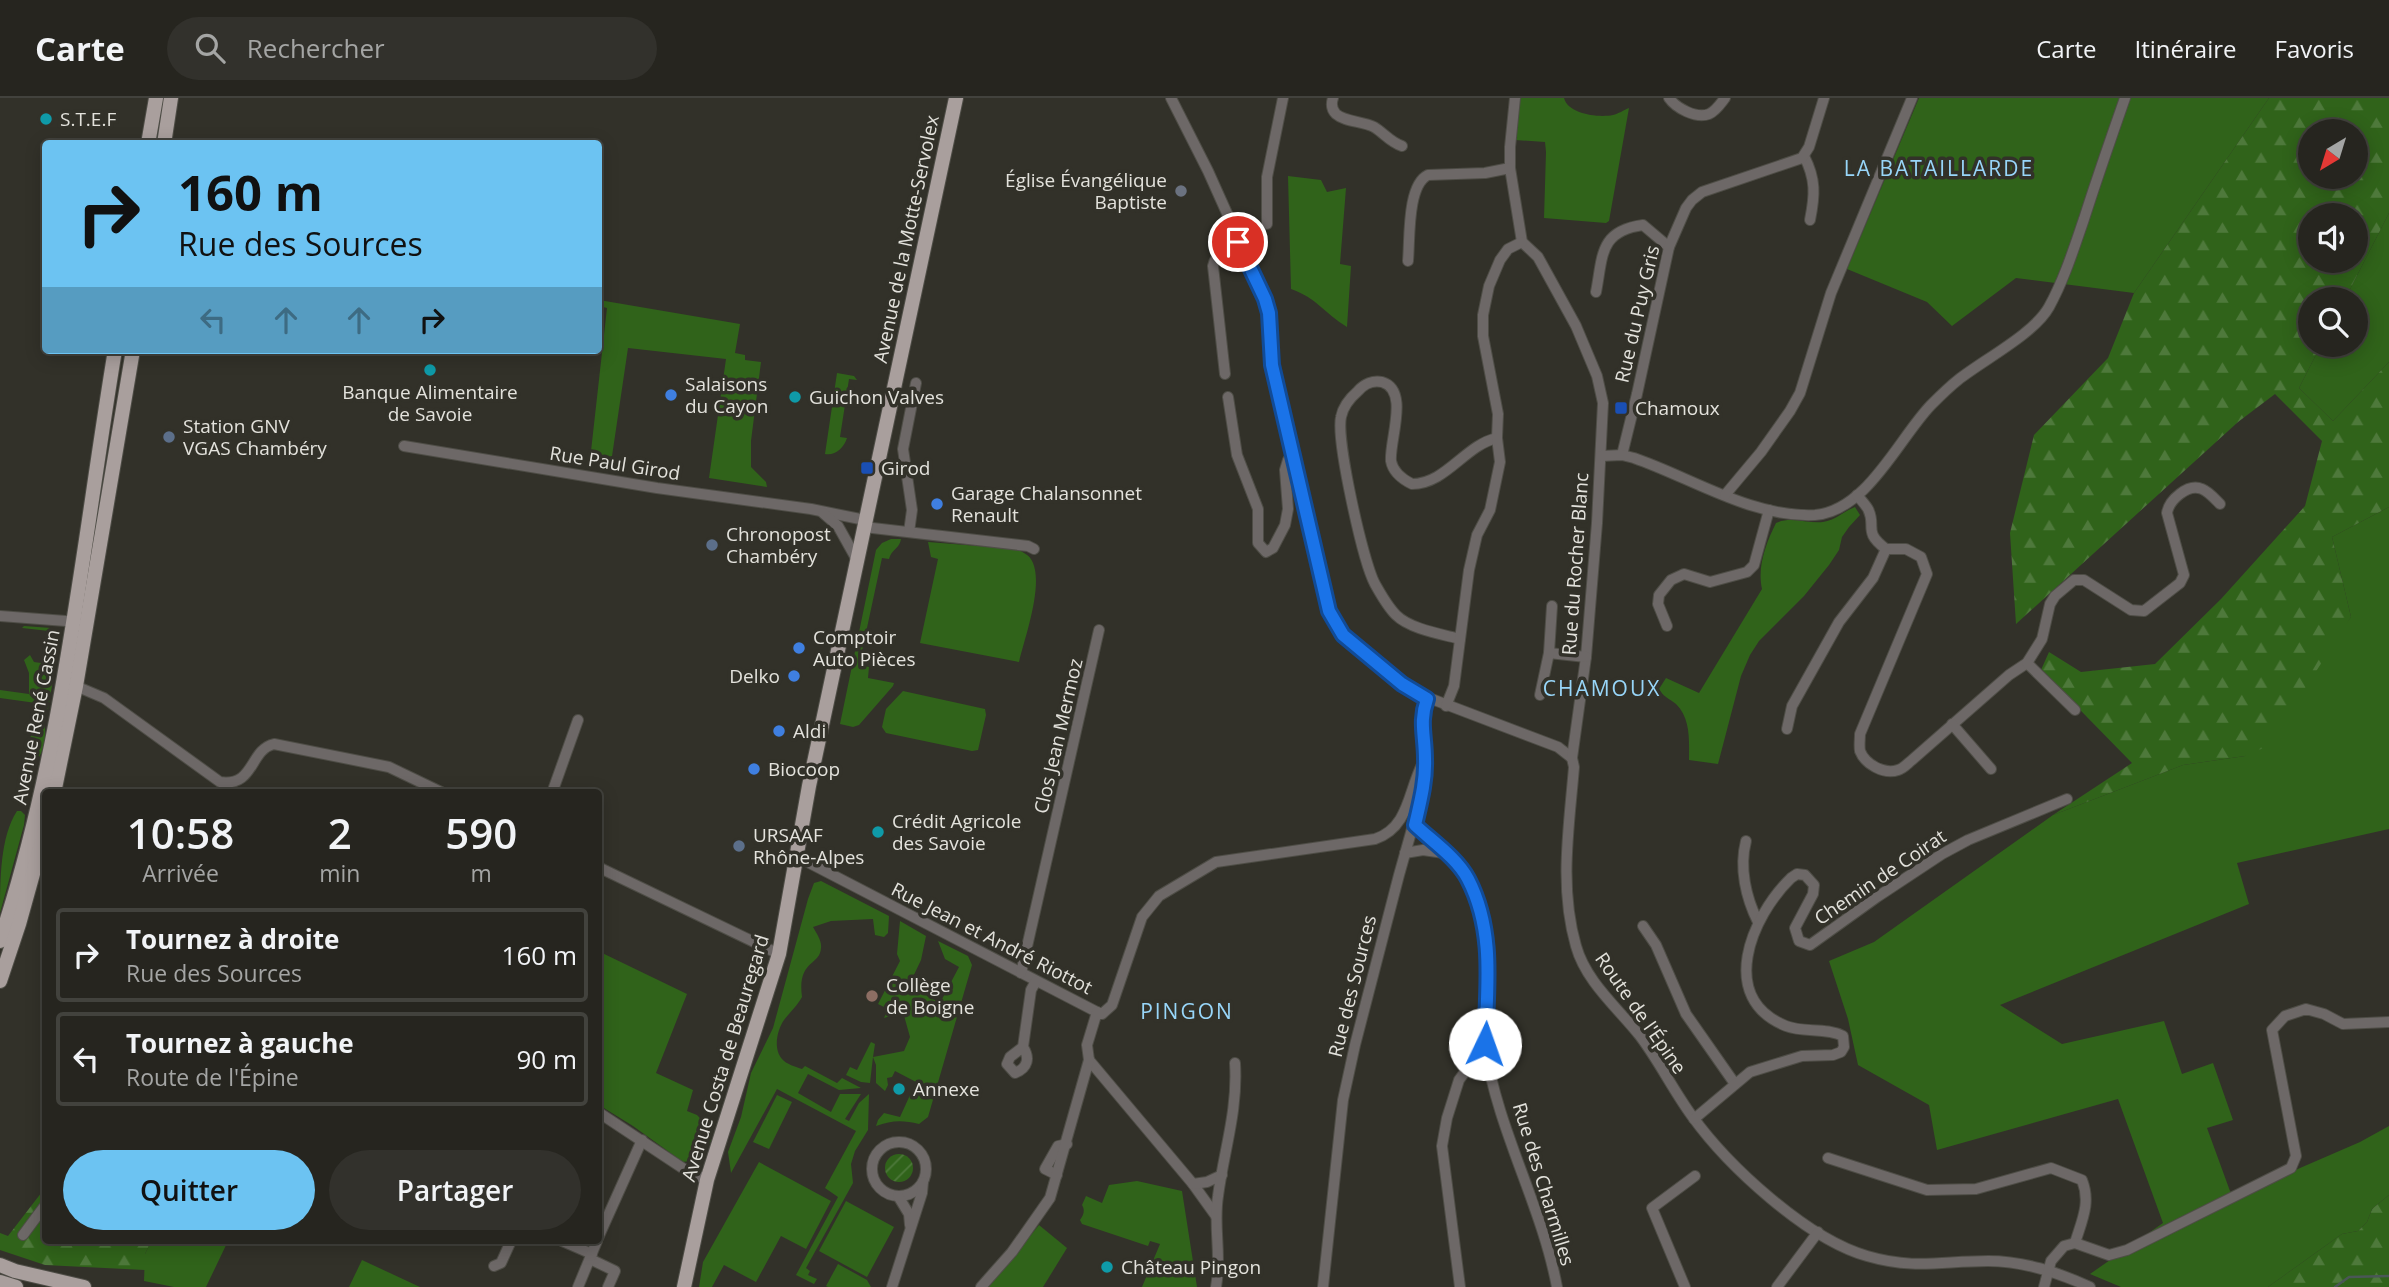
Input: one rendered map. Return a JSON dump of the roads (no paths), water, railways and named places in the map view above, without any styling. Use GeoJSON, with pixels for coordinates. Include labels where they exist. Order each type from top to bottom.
{"type":"FeatureCollection","features":[{"type":"Feature","properties":{"kind":"main road"},"geometry":{"type":"LineString","coordinates":[[149,140],[156,98]]}},
{"type":"Feature","properties":{"kind":"main road"},"geometry":{"type":"LineString","coordinates":[[165,140],[171,98]]}},
{"type":"Feature","properties":{"kind":"main road","name":"Avenue de la Motte-Servolex"},"geometry":{"type":"LineString","coordinates":[[806,798],[956,98]]}},
{"type":"Feature","properties":{"kind":"main road"},"geometry":{"type":"LineString","coordinates":[[80,622],[86,529],[114,354]]}},
{"type":"Feature","properties":{"kind":"main road"},"geometry":{"type":"LineString","coordinates":[[80,622],[132,354]]}},
{"type":"Feature","properties":{"kind":"main road","name":"Avenue René Cassin"},"geometry":{"type":"LineString","coordinates":[[55,789],[80,622]]}},
{"type":"Feature","properties":{"kind":"main road","name":"Avenue René Cassin"},"geometry":{"type":"LineString","coordinates":[[44,789],[70,684]]}},
{"type":"Feature","properties":{"kind":"main road","name":"Avenue René Cassin"},"geometry":{"type":"LineString","coordinates":[[0,941],[42,795]]}},
{"type":"Feature","properties":{"kind":"main road","name":"Avenue Costa de Beauregard"},"geometry":{"type":"LineString","coordinates":[[684,1287],[707,1180],[779,954],[806,798]]}},
{"type":"Feature","properties":{"kind":"main road","name":"Avenue René Cassin"},"geometry":{"type":"LineString","coordinates":[[0,981],[42,841]]}},
{"type":"Feature","properties":{"kind":"main road"},"geometry":{"type":"LineString","coordinates":[[0,1265],[84,1287]]}},
{"type":"Feature","properties":{"kind":"main road"},"geometry":{"type":"LineString","coordinates":[[0,1282],[16,1287]]}},
{"type":"Feature","properties":{"kind":"street"},"geometry":{"type":"LineString","coordinates":[[1171,98],[1208,171],[1267,306],[1272,365],[1323,590],[1334,623],[1343,635],[1373,661],[1402,684],[1427,699],[1558,747],[1572,758]]}},
{"type":"Feature","properties":{"kind":"street"},"geometry":{"type":"LineString","coordinates":[[1266,224],[1267,177],[1283,98]]}},
{"type":"Feature","properties":{"kind":"street"},"geometry":{"type":"LineString","coordinates":[[1332,98],[1331,106],[1340,117],[1376,128],[1389,141],[1402,146]]}},
{"type":"Feature","properties":{"kind":"street"},"geometry":{"type":"LineString","coordinates":[[1446,706],[1454,685],[1477,535],[1490,510],[1500,462],[1497,414],[1483,336],[1483,314],[1489,286],[1500,260],[1508,249],[1522,242],[1510,168],[1515,98]]}},
{"type":"Feature","properties":{"kind":"street"},"geometry":{"type":"LineString","coordinates":[[1669,98],[1676,107],[1702,115],[1710,114],[1725,98]]}},
{"type":"Feature","properties":{"kind":"street"},"geometry":{"type":"LineString","coordinates":[[1810,220],[1815,189],[1812,173],[1804,156],[1824,98]]}},
{"type":"Feature","properties":{"kind":"street"},"geometry":{"type":"LineString","coordinates":[[1725,495],[1761,452],[1800,393],[1830,293],[1912,98]]}},
{"type":"Feature","properties":{"kind":"street"},"geometry":{"type":"LineString","coordinates":[[1601,456],[1622,455],[1671,471],[1725,495],[1769,510],[1797,514],[1826,513],[1838,509],[1878,474],[1929,407],[1957,380],[2018,339],[2048,310],[2073,250],[2124,98]]}},
{"type":"Feature","properties":{"kind":"street","name":"Rue du Puy Gris"},"geometry":{"type":"LineString","coordinates":[[1622,455],[1669,247],[1686,208],[1697,194],[1804,156]]}},
{"type":"Feature","properties":{"kind":"street"},"geometry":{"type":"LineString","coordinates":[[1408,261],[1413,198],[1415,187],[1421,178],[1428,175],[1485,173],[1510,168]]}},
{"type":"Feature","properties":{"kind":"street"},"geometry":{"type":"LineString","coordinates":[[1596,292],[1604,250],[1611,238],[1643,225],[1669,247]]}},
{"type":"Feature","properties":{"kind":"street"},"geometry":{"type":"LineString","coordinates":[[1225,374],[1213,266],[1214,258],[1219,252],[1238,242]]}},
{"type":"Feature","properties":{"kind":"street","name":"Rue du Rocher Blanc"},"geometry":{"type":"LineString","coordinates":[[1522,242],[1538,257],[1576,326],[1597,376],[1604,414],[1586,657],[1572,758]]}},
{"type":"Feature","properties":{"kind":"street"},"geometry":{"type":"LineString","coordinates":[[1630,381],[1637,394]]}},
{"type":"Feature","properties":{"kind":"street"},"geometry":{"type":"LineString","coordinates":[[1460,639],[1426,631],[1396,615],[1374,582],[1360,537],[1343,455],[1339,425],[1341,413],[1347,401],[1362,386],[1371,382],[1388,385],[1397,400],[1391,461],[1397,474],[1412,484],[1430,481],[1480,445],[1497,438]]}},
{"type":"Feature","properties":{"kind":"street"},"geometry":{"type":"LineString","coordinates":[[909,532],[912,510],[903,449],[916,383]]}},
{"type":"Feature","properties":{"kind":"street"},"geometry":{"type":"LineString","coordinates":[[1228,397],[1230,443],[1257,503],[1258,543],[1259,548],[1266,552],[1273,548],[1284,525],[1287,509],[1285,470],[1288,460],[1294,457]]}},
{"type":"Feature","properties":{"kind":"street","name":"Rue Paul Girod"},"geometry":{"type":"LineString","coordinates":[[404,446],[657,488],[821,511],[865,524],[1028,546],[1034,550]]}},
{"type":"Feature","properties":{"kind":"street"},"geometry":{"type":"LineString","coordinates":[[1857,495],[1869,510],[1874,540],[1886,550],[1906,549],[1921,557],[1927,574],[1860,734],[1860,750],[1868,762],[1879,769],[1898,771],[2009,675],[2027,663],[2042,639],[2050,604],[2055,596],[2074,580],[2084,580],[2132,610],[2144,611],[2180,583],[2184,575],[2167,513],[2168,506],[2185,490],[2193,487],[2202,489],[2221,504]]}},
{"type":"Feature","properties":{"kind":"street"},"geometry":{"type":"LineString","coordinates":[[1667,626],[1658,604],[1659,595],[1671,580],[1684,574],[1710,582],[1748,572],[1754,565],[1769,510]]}},
{"type":"Feature","properties":{"kind":"street"},"geometry":{"type":"LineString","coordinates":[[821,511],[838,526],[857,559]]}},
{"type":"Feature","properties":{"kind":"street"},"geometry":{"type":"LineString","coordinates":[[1787,729],[1792,706],[1839,622],[1873,578],[1886,550]]}},
{"type":"Feature","properties":{"kind":"street"},"geometry":{"type":"LineString","coordinates":[[1540,695],[1549,653],[1552,606]]}},
{"type":"Feature","properties":{"kind":"street"},"geometry":{"type":"LineString","coordinates":[[0,616],[80,622]]}},
{"type":"Feature","properties":{"kind":"street","name":"Clos Jean Mermoz"},"geometry":{"type":"LineString","coordinates":[[1021,973],[1099,630]]}},
{"type":"Feature","properties":{"kind":"street"},"geometry":{"type":"LineString","coordinates":[[1549,653],[1586,657]]}},
{"type":"Feature","properties":{"kind":"street"},"geometry":{"type":"LineString","coordinates":[[2027,663],[2075,710]]}},
{"type":"Feature","properties":{"kind":"street"},"geometry":{"type":"LineString","coordinates":[[70,684],[104,698],[229,788],[244,776],[264,749],[275,744],[389,767],[435,789]]}},
{"type":"Feature","properties":{"kind":"street","name":"Rue des Sources"},"geometry":{"type":"LineString","coordinates":[[1323,1287],[1346,1087],[1421,797],[1425,760],[1422,714],[1427,699]]}},
{"type":"Feature","properties":{"kind":"street"},"geometry":{"type":"LineString","coordinates":[[553,789],[578,720]]}},
{"type":"Feature","properties":{"kind":"street"},"geometry":{"type":"LineString","coordinates":[[1952,724],[1991,769]]}},
{"type":"Feature","properties":{"kind":"street","name":"Route de l'Épine"},"geometry":{"type":"LineString","coordinates":[[1572,758],[1574,768],[1565,878],[1570,923],[1577,950],[1599,988],[1641,1037],[1693,1119],[1741,1173],[1818,1232],[1866,1256],[1908,1265],[1996,1261],[2028,1265],[2090,1287]]}},
{"type":"Feature","properties":{"kind":"street"},"geometry":{"type":"LineString","coordinates":[[981,1287],[1032,1226],[1049,1198],[1057,1175],[1045,1169],[1058,1146],[1067,1144],[1089,1060],[1087,1045],[1097,1012],[1102,1014],[1112,1005],[1142,917],[1159,897],[1216,862],[1375,839],[1385,835],[1402,817],[1418,771],[1425,760]]}},
{"type":"Feature","properties":{"kind":"street","name":"Chemin de Coirat"},"geometry":{"type":"LineString","coordinates":[[1693,1119],[1749,1072],[1802,1056],[1833,1055],[1841,1052],[1845,1043],[1843,1037],[1836,1032],[1794,1029],[1772,1019],[1760,1010],[1750,995],[1746,982],[1748,951],[1758,922],[1788,880],[1794,876],[1805,875],[1811,881],[1814,890],[1795,932],[1804,944],[1815,943],[1942,854],[1968,840],[2067,799]]}},
{"type":"Feature","properties":{"kind":"street","name":"Rue des Charmilles"},"geometry":{"type":"LineString","coordinates":[[1415,825],[1446,853],[1468,878],[1484,920],[1489,961],[1485,1044],[1515,1155],[1551,1254],[1557,1287]]}},
{"type":"Feature","properties":{"kind":"street"},"geometry":{"type":"LineString","coordinates":[[1746,841],[1742,855],[1748,902],[1758,922]]}},
{"type":"Feature","properties":{"kind":"street"},"geometry":{"type":"LineString","coordinates":[[1405,853],[1423,850],[1446,853]]}},
{"type":"Feature","properties":{"kind":"street","name":"Rue Jean et André Riottot"},"geometry":{"type":"LineString","coordinates":[[796,856],[1097,1012]]}},
{"type":"Feature","properties":{"kind":"street"},"geometry":{"type":"LineString","coordinates":[[602,869],[779,954]]}},
{"type":"Feature","properties":{"kind":"street"},"geometry":{"type":"LineString","coordinates":[[1643,926],[1657,945],[1686,1014],[1735,1084]]}},
{"type":"Feature","properties":{"kind":"street"},"geometry":{"type":"LineString","coordinates":[[1023,1047],[1031,990],[1036,981]]}},
{"type":"Feature","properties":{"kind":"street"},"geometry":{"type":"LineString","coordinates":[[2044,1287],[2047,1270],[2059,1250],[2075,1243],[2109,1255],[2127,1250],[2291,1168],[2297,1156],[2272,1030],[2285,1016],[2306,1009],[2324,1014],[2343,1024],[2389,1022]]}},
{"type":"Feature","properties":{"kind":"street"},"geometry":{"type":"LineString","coordinates":[[1460,1287],[1442,1146],[1447,1118],[1459,1080],[1485,1044]]}},
{"type":"Feature","properties":{"kind":"street"},"geometry":{"type":"LineString","coordinates":[[1089,1060],[1216,1216]]}},
{"type":"Feature","properties":{"kind":"street"},"geometry":{"type":"LineString","coordinates":[[1216,1287],[1220,1265],[1216,1216],[1237,1093],[1235,1063]]}},
{"type":"Feature","properties":{"kind":"street"},"geometry":{"type":"LineString","coordinates":[[602,1115],[687,1171],[707,1180]]}},
{"type":"Feature","properties":{"kind":"street"},"geometry":{"type":"LineString","coordinates":[[602,1230],[642,1140]]}},
{"type":"Feature","properties":{"kind":"street"},"geometry":{"type":"LineString","coordinates":[[892,1287],[922,1193],[926,1164],[918,1149],[902,1142],[885,1145],[874,1158],[873,1175],[882,1190],[898,1196],[912,1192],[922,1182]]}},
{"type":"Feature","properties":{"kind":"street"},"geometry":{"type":"LineString","coordinates":[[1828,1158],[1927,1190],[1976,1189],[2051,1168],[2082,1180],[2087,1193],[2087,1208],[2075,1243]]}},
{"type":"Feature","properties":{"kind":"street"},"geometry":{"type":"LineString","coordinates":[[1192,1184],[1207,1182],[1222,1175]]}},
{"type":"Feature","properties":{"kind":"street"},"geometry":{"type":"LineString","coordinates":[[1685,1287],[1652,1208],[1695,1176]]}},
{"type":"Feature","properties":{"kind":"street"},"geometry":{"type":"LineString","coordinates":[[898,1196],[909,1214],[910,1230]]}},
{"type":"Feature","properties":{"kind":"street"},"geometry":{"type":"LineString","coordinates":[[23,1235],[42,1209]]}},
{"type":"Feature","properties":{"kind":"street"},"geometry":{"type":"LineString","coordinates":[[1781,1286],[1818,1232]]}},
{"type":"Feature","properties":{"kind":"street"},"geometry":{"type":"LineString","coordinates":[[494,1266],[501,1263],[510,1244]]}},
{"type":"Feature","properties":{"kind":"street"},"geometry":{"type":"LineString","coordinates":[[567,1244],[615,1271],[608,1287]]}},
{"type":"Feature","properties":{"kind":"street"},"geometry":{"type":"LineString","coordinates":[[578,1287],[596,1244]]}},
{"type":"Feature","properties":{"kind":"waterway"},"geometry":{"type":"LineString","coordinates":[[2335,1287],[2349,1277],[2389,1276]]}},
{"type":"Feature","properties":{"kind":"place","name":"S.T.E.F"},"geometry":{"type":"Point","coordinates":[46,119]}},
{"type":"Feature","properties":{"kind":"place","name":"Église Évangélique Baptiste"},"geometry":{"type":"Point","coordinates":[1181,191]}},
{"type":"Feature","properties":{"kind":"place","name":"Banque Alimentaire de Savoie"},"geometry":{"type":"Point","coordinates":[430,370]}},
{"type":"Feature","properties":{"kind":"place","name":"Salaisons du Cayon"},"geometry":{"type":"Point","coordinates":[671,395]}},
{"type":"Feature","properties":{"kind":"place","name":"Guichon Valves"},"geometry":{"type":"Point","coordinates":[795,397]}},
{"type":"Feature","properties":{"kind":"place","name":"Chamoux"},"geometry":{"type":"Point","coordinates":[1621,408]}},
{"type":"Feature","properties":{"kind":"place","name":"Station GNV VGAS Chambéry"},"geometry":{"type":"Point","coordinates":[169,437]}},
{"type":"Feature","properties":{"kind":"place","name":"Girod"},"geometry":{"type":"Point","coordinates":[867,468]}},
{"type":"Feature","properties":{"kind":"place","name":"Garage Chalansonnet Renault"},"geometry":{"type":"Point","coordinates":[937,504]}},
{"type":"Feature","properties":{"kind":"place","name":"Chronopost Chambéry"},"geometry":{"type":"Point","coordinates":[712,545]}},
{"type":"Feature","properties":{"kind":"place","name":"Comptoir Auto Pièces"},"geometry":{"type":"Point","coordinates":[799,648]}},
{"type":"Feature","properties":{"kind":"place","name":"Delko"},"geometry":{"type":"Point","coordinates":[794,676]}},
{"type":"Feature","properties":{"kind":"place","name":"Aldi"},"geometry":{"type":"Point","coordinates":[779,731]}},
{"type":"Feature","properties":{"kind":"place","name":"Biocoop"},"geometry":{"type":"Point","coordinates":[754,769]}},
{"type":"Feature","properties":{"kind":"place","name":"Crédit Agricole des Savoie"},"geometry":{"type":"Point","coordinates":[878,832]}},
{"type":"Feature","properties":{"kind":"place","name":"URSAAF Rhône-Alpes"},"geometry":{"type":"Point","coordinates":[739,846]}},
{"type":"Feature","properties":{"kind":"place","name":"Collège de Boigne"},"geometry":{"type":"Point","coordinates":[872,996]}},
{"type":"Feature","properties":{"kind":"place","name":"Annexe"},"geometry":{"type":"Point","coordinates":[899,1089]}},
{"type":"Feature","properties":{"kind":"place","name":"Château Pingon"},"geometry":{"type":"Point","coordinates":[1107,1267]}},
{"type":"Feature","properties":{"kind":"district","name":"LA BATAILLARDE"},"geometry":{"type":"Point","coordinates":[1939,168]}},
{"type":"Feature","properties":{"kind":"district","name":"CHAMOUX"},"geometry":{"type":"Point","coordinates":[1602,688]}},
{"type":"Feature","properties":{"kind":"district","name":"PINGON"},"geometry":{"type":"Point","coordinates":[1187,1011]}}]}
